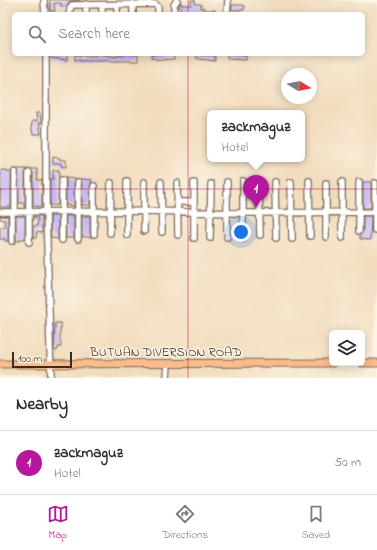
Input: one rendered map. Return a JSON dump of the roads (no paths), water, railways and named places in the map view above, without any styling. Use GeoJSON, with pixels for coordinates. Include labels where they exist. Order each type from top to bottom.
{"type":"FeatureCollection","features":[{"type":"Feature","properties":{"kind":"main road","name":"BUTUAN DIVERSION ROAD"},"geometry":{"type":"LineString","coordinates":[[0,364],[329,363]]}},
{"type":"Feature","properties":{"kind":"main road"},"geometry":{"type":"LineString","coordinates":[[365,363],[377,363]]}},
{"type":"Feature","properties":{"kind":"street"},"geometry":{"type":"LineString","coordinates":[[44,0],[45,12]]}},
{"type":"Feature","properties":{"kind":"street"},"geometry":{"type":"LineString","coordinates":[[174,12],[174,5],[177,0]]}},
{"type":"Feature","properties":{"kind":"street"},"geometry":{"type":"LineString","coordinates":[[227,12],[228,0]]}},
{"type":"Feature","properties":{"kind":"street"},"geometry":{"type":"LineString","coordinates":[[86,4],[86,12]]}},
{"type":"Feature","properties":{"kind":"street"},"geometry":{"type":"LineString","coordinates":[[133,4],[133,12]]}},
{"type":"Feature","properties":{"kind":"street"},"geometry":{"type":"LineString","coordinates":[[69,12],[72,5],[156,4],[158,7],[158,12]]}},
{"type":"Feature","properties":{"kind":"street"},"geometry":{"type":"LineString","coordinates":[[102,5],[102,12]]}},
{"type":"Feature","properties":{"kind":"street"},"geometry":{"type":"LineString","coordinates":[[117,5],[117,12]]}},
{"type":"Feature","properties":{"kind":"street"},"geometry":{"type":"LineString","coordinates":[[46,56],[46,211],[51,378]]}},
{"type":"Feature","properties":{"kind":"street"},"geometry":{"type":"LineString","coordinates":[[12,241],[16,172]]}},
{"type":"Feature","properties":{"kind":"street"},"geometry":{"type":"LineString","coordinates":[[29,173],[29,242]]}},
{"type":"Feature","properties":{"kind":"street"},"geometry":{"type":"LineString","coordinates":[[62,180],[62,240]]}},
{"type":"Feature","properties":{"kind":"street"},"geometry":{"type":"LineString","coordinates":[[126,181],[127,235]]}},
{"type":"Feature","properties":{"kind":"street"},"geometry":{"type":"LineString","coordinates":[[243,181],[244,239]]}},
{"type":"Feature","properties":{"kind":"street"},"geometry":{"type":"LineString","coordinates":[[309,181],[310,236]]}},
{"type":"Feature","properties":{"kind":"street"},"geometry":{"type":"LineString","coordinates":[[78,182],[78,239]]}},
{"type":"Feature","properties":{"kind":"street"},"geometry":{"type":"LineString","coordinates":[[144,182],[144,231]]}},
{"type":"Feature","properties":{"kind":"street"},"geometry":{"type":"LineString","coordinates":[[161,182],[162,232]]}},
{"type":"Feature","properties":{"kind":"street"},"geometry":{"type":"LineString","coordinates":[[227,182],[227,238]]}},
{"type":"Feature","properties":{"kind":"street"},"geometry":{"type":"LineString","coordinates":[[259,182],[260,235]]}},
{"type":"Feature","properties":{"kind":"street"},"geometry":{"type":"LineString","coordinates":[[275,182],[276,238]]}},
{"type":"Feature","properties":{"kind":"street"},"geometry":{"type":"LineString","coordinates":[[291,182],[292,239]]}},
{"type":"Feature","properties":{"kind":"street"},"geometry":{"type":"LineString","coordinates":[[342,182],[342,238]]}},
{"type":"Feature","properties":{"kind":"street"},"geometry":{"type":"LineString","coordinates":[[359,182],[359,231]]}},
{"type":"Feature","properties":{"kind":"street"},"geometry":{"type":"LineString","coordinates":[[110,233],[111,183]]}},
{"type":"Feature","properties":{"kind":"street"},"geometry":{"type":"LineString","coordinates":[[177,183],[178,235]]}},
{"type":"Feature","properties":{"kind":"street"},"geometry":{"type":"LineString","coordinates":[[194,183],[194,238]]}},
{"type":"Feature","properties":{"kind":"street"},"geometry":{"type":"LineString","coordinates":[[326,183],[326,237]]}},
{"type":"Feature","properties":{"kind":"street"},"geometry":{"type":"LineString","coordinates":[[375,183],[375,230]]}},
{"type":"Feature","properties":{"kind":"street"},"geometry":{"type":"LineString","coordinates":[[210,238],[211,184]]}},
{"type":"Feature","properties":{"kind":"street"},"geometry":{"type":"LineString","coordinates":[[94,186],[94,234]]}},
{"type":"Feature","properties":{"kind":"street"},"geometry":{"type":"LineString","coordinates":[[177,202],[193,202]]}},
{"type":"Feature","properties":{"kind":"street"},"geometry":{"type":"LineString","coordinates":[[0,212],[376,212]]}},
{"type":"Feature","properties":{"kind":"street"},"geometry":{"type":"LineString","coordinates":[[167,378],[168,364]]}},
{"type":"Feature","properties":{"kind":"place","name":"zackmaguz"},"geometry":{"type":"Point","coordinates":[256,208]}}]}
